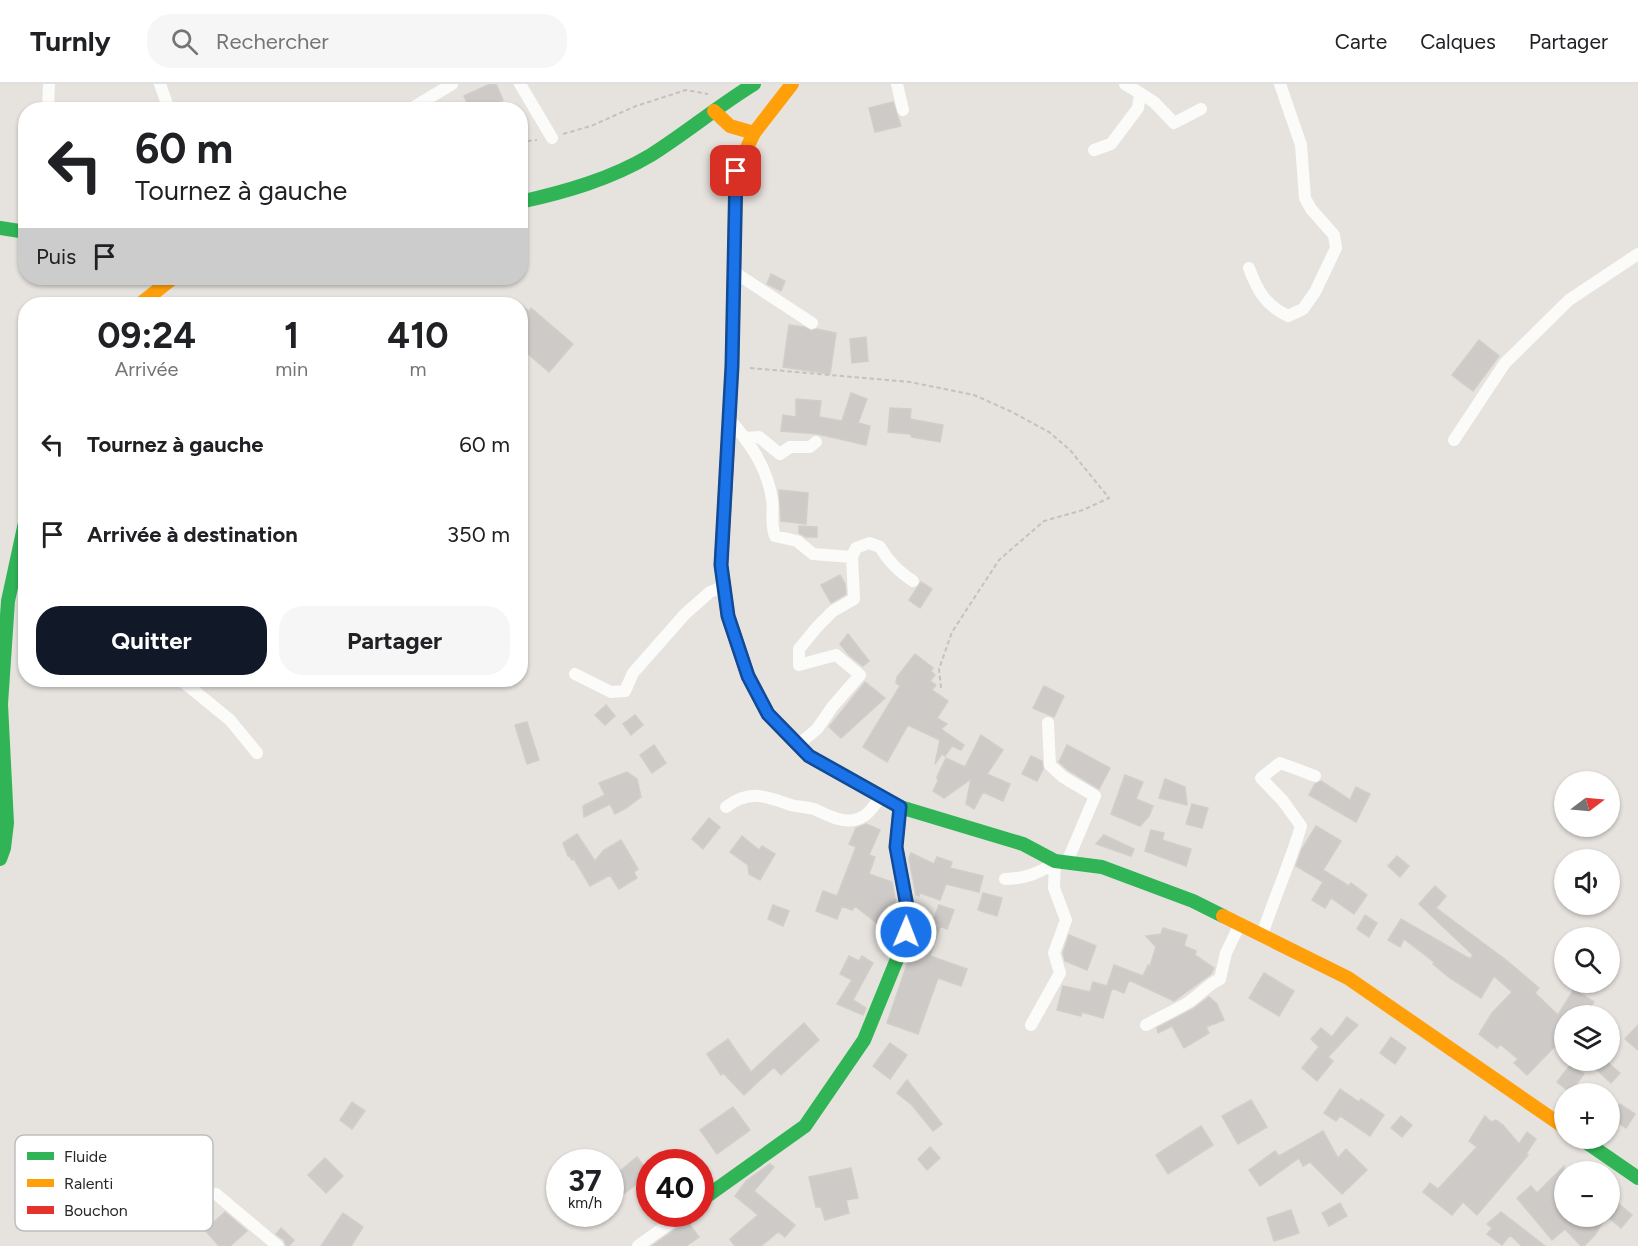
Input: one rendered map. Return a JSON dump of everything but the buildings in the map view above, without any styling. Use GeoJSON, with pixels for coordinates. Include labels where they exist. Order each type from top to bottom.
{"type":"FeatureCollection","features":[{"type":"Feature","properties":{"kind":"main road"},"geometry":{"type":"LineString","coordinates":[[528,200],[599,180],[636,164],[754,84]]}},
{"type":"Feature","properties":{"kind":"main road"},"geometry":{"type":"LineString","coordinates":[[792,84],[754,133],[736,171],[732,366],[721,565],[728,616],[748,676],[768,714],[809,756],[900,807],[1023,844],[1061,861],[1102,867],[1193,901],[1348,978],[1554,1120]]}},
{"type":"Feature","properties":{"kind":"main road"},"geometry":{"type":"LineString","coordinates":[[714,111],[730,126],[754,133]]}},
{"type":"Feature","properties":{"kind":"main road"},"geometry":{"type":"LineString","coordinates":[[0,228],[18,230]]}},
{"type":"Feature","properties":{"kind":"main road"},"geometry":{"type":"LineString","coordinates":[[149,297],[164,285]]}},
{"type":"Feature","properties":{"kind":"main road"},"geometry":{"type":"LineString","coordinates":[[0,859],[4,848],[7,823],[1,704],[8,612],[18,560]]}},
{"type":"Feature","properties":{"kind":"main road"},"geometry":{"type":"LineString","coordinates":[[714,1191],[805,1126],[864,1040],[902,947],[909,917],[896,847],[900,807]]}},
{"type":"Feature","properties":{"kind":"main road"},"geometry":{"type":"LineString","coordinates":[[1596,1149],[1638,1178]]}},
{"type":"Feature","properties":{"kind":"street"},"geometry":{"type":"LineString","coordinates":[[48,102],[49,84]]}},
{"type":"Feature","properties":{"kind":"street"},"geometry":{"type":"LineString","coordinates":[[160,84],[167,102]]}},
{"type":"Feature","properties":{"kind":"street"},"geometry":{"type":"LineString","coordinates":[[423,102],[452,84]]}},
{"type":"Feature","properties":{"kind":"street"},"geometry":{"type":"LineString","coordinates":[[520,84],[552,138]]}},
{"type":"Feature","properties":{"kind":"street"},"geometry":{"type":"LineString","coordinates":[[897,84],[903,110]]}},
{"type":"Feature","properties":{"kind":"street"},"geometry":{"type":"LineString","coordinates":[[1125,84],[1154,102],[1174,123],[1202,109]]}},
{"type":"Feature","properties":{"kind":"street"},"geometry":{"type":"LineString","coordinates":[[1249,268],[1255,285],[1273,309],[1287,316],[1303,309],[1315,292],[1336,248],[1334,235],[1311,209],[1305,198],[1301,145],[1280,84]]}},
{"type":"Feature","properties":{"kind":"street"},"geometry":{"type":"LineString","coordinates":[[1094,150],[1111,144],[1138,108],[1140,93]]}},
{"type":"Feature","properties":{"kind":"street"},"geometry":{"type":"LineString","coordinates":[[1454,440],[1505,363],[1569,300],[1638,254]]}},
{"type":"Feature","properties":{"kind":"street"},"geometry":{"type":"LineString","coordinates":[[734,272],[812,323]]}},
{"type":"Feature","properties":{"kind":"street"},"geometry":{"type":"LineString","coordinates":[[729,419],[752,446],[765,473],[772,500],[771,526],[775,536],[797,542],[813,554],[852,557]]}},
{"type":"Feature","properties":{"kind":"street"},"geometry":{"type":"LineString","coordinates":[[746,438],[759,437],[780,454],[790,447],[810,447],[816,442]]}},
{"type":"Feature","properties":{"kind":"street"},"geometry":{"type":"LineString","coordinates":[[798,745],[818,729],[833,706],[860,675],[836,655],[799,665],[799,649],[811,634],[833,611],[854,599],[852,557],[855,548],[869,543],[880,547],[898,571],[913,581]]}},
{"type":"Feature","properties":{"kind":"street"},"geometry":{"type":"LineString","coordinates":[[575,674],[611,692],[626,691],[633,673],[685,614],[710,592],[725,586]]}},
{"type":"Feature","properties":{"kind":"street"},"geometry":{"type":"LineString","coordinates":[[190,687],[230,720],[257,753]]}},
{"type":"Feature","properties":{"kind":"street"},"geometry":{"type":"LineString","coordinates":[[1031,1025],[1060,973],[1054,952],[1066,920],[1054,888],[1061,861],[1095,796],[1063,777],[1050,765],[1048,723]]}},
{"type":"Feature","properties":{"kind":"street"},"geometry":{"type":"LineString","coordinates":[[1262,935],[1275,896],[1290,866],[1301,826],[1283,801],[1261,778],[1280,763],[1316,776]]}},
{"type":"Feature","properties":{"kind":"street"},"geometry":{"type":"LineString","coordinates":[[726,807],[736,800],[753,795],[765,796],[792,806],[811,808],[842,820],[853,821],[872,809],[880,796]]}},
{"type":"Feature","properties":{"kind":"street"},"geometry":{"type":"LineString","coordinates":[[1005,879],[1038,872],[1061,861]]}},
{"type":"Feature","properties":{"kind":"street"},"geometry":{"type":"LineString","coordinates":[[1146,1025],[1187,1003],[1209,984],[1220,979],[1226,953],[1240,924]]}},
{"type":"Feature","properties":{"kind":"street"},"geometry":{"type":"LineString","coordinates":[[216,1194],[278,1246]]}},
{"type":"Feature","properties":{"kind":"street"},"geometry":{"type":"LineString","coordinates":[[638,1246],[665,1227]]}},
{"type":"Feature","properties":{"kind":"path"},"geometry":{"type":"LineString","coordinates":[[528,141],[552,138],[591,126],[636,106],[686,90],[716,95],[714,111]]}},
{"type":"Feature","properties":{"kind":"path"},"geometry":{"type":"LineString","coordinates":[[732,366],[910,382],[974,395],[1049,432],[1070,450],[1109,498],[1083,510],[1044,521],[999,560],[952,632],[939,669],[941,688]]}},
{"type":"Feature","properties":{"kind":"traffic: fast"},"geometry":{"type":"LineString","coordinates":[[528,200],[587,184],[636,164],[754,84]]}},
{"type":"Feature","properties":{"kind":"traffic: fast"},"geometry":{"type":"LineString","coordinates":[[0,228],[18,231]]}},
{"type":"Feature","properties":{"kind":"traffic: fast"},"geometry":{"type":"LineString","coordinates":[[0,859],[4,848],[7,823],[1,704],[8,601],[18,555]]}},
{"type":"Feature","properties":{"kind":"traffic: fast"},"geometry":{"type":"LineString","coordinates":[[803,750],[809,756],[900,807],[1023,844],[1055,861],[1102,867],[1193,901],[1223,916]]}},
{"type":"Feature","properties":{"kind":"traffic: fast"},"geometry":{"type":"LineString","coordinates":[[714,1191],[805,1126],[864,1040],[902,947],[909,917],[896,847],[900,807]]}},
{"type":"Feature","properties":{"kind":"traffic: fast"},"geometry":{"type":"LineString","coordinates":[[1596,1149],[1638,1178]]}},
{"type":"Feature","properties":{"kind":"traffic: slow"},"geometry":{"type":"LineString","coordinates":[[728,441],[736,171],[754,133],[792,84]]}},
{"type":"Feature","properties":{"kind":"traffic: slow"},"geometry":{"type":"LineString","coordinates":[[714,111],[730,126],[754,133]]}},
{"type":"Feature","properties":{"kind":"traffic: slow"},"geometry":{"type":"LineString","coordinates":[[149,297],[164,285]]}},
{"type":"Feature","properties":{"kind":"traffic: slow"},"geometry":{"type":"LineString","coordinates":[[1223,916],[1348,978],[1554,1120]]}},
{"type":"Feature","properties":{"kind":"traffic: jam"},"geometry":{"type":"LineString","coordinates":[[728,441],[721,565],[728,616],[748,676],[768,714],[803,750]]}},
{"type":"Feature","properties":{"kind":"route"},"geometry":{"type":"LineString","coordinates":[[736,171],[732,366],[721,565],[728,616],[748,676],[768,714],[809,756],[900,807],[896,847],[909,917],[906,932]]}}]}
